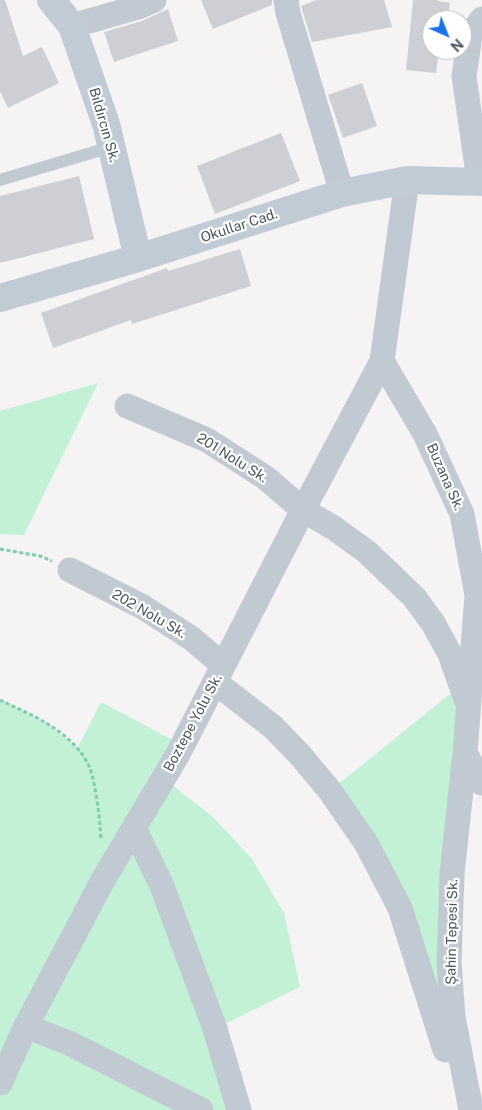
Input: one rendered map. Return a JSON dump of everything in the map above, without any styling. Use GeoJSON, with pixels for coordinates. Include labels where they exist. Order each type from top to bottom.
{"type":"FeatureCollection","features":[{"type":"Feature","properties":{"kind":"main road","name":"Bıldırcın Sk."},"geometry":{"type":"LineString","coordinates":[[51,0],[72,26],[106,124],[138,258]]}},
{"type":"Feature","properties":{"kind":"main road","name":"Okullar Cad."},"geometry":{"type":"LineString","coordinates":[[0,298],[138,258],[342,193],[407,180],[480,182]]}},
{"type":"Feature","properties":{"kind":"street"},"geometry":{"type":"LineString","coordinates":[[72,26],[138,7],[154,0]]}},
{"type":"Feature","properties":{"kind":"street"},"geometry":{"type":"LineString","coordinates":[[286,0],[288,13],[342,193]]}},
{"type":"Feature","properties":{"kind":"street"},"geometry":{"type":"LineString","coordinates":[[480,182],[464,76],[470,36],[482,18]]}},
{"type":"Feature","properties":{"kind":"street"},"geometry":{"type":"LineString","coordinates":[[382,361],[407,180]]}},
{"type":"Feature","properties":{"kind":"street","name":"Boztepe Yolu Sk."},"geometry":{"type":"LineString","coordinates":[[0,1083],[26,1026],[103,880],[178,754],[382,361]]}},
{"type":"Feature","properties":{"kind":"street","name":"Buzana Sk."},"geometry":{"type":"LineString","coordinates":[[382,361],[425,434],[462,514],[478,595],[465,753]]}},
{"type":"Feature","properties":{"kind":"street","name":"201 Nolu Sk."},"geometry":{"type":"LineString","coordinates":[[127,406],[207,440],[266,478],[303,510],[334,528],[367,552],[414,597],[433,623],[450,654],[469,706]]}},
{"type":"Feature","properties":{"kind":"street","name":"202 Nolu Sk."},"geometry":{"type":"LineString","coordinates":[[70,570],[143,607],[191,638],[219,674],[301,756],[330,791],[366,843],[400,908],[422,971],[445,1048],[469,1099]]}},
{"type":"Feature","properties":{"kind":"street"},"geometry":{"type":"LineString","coordinates":[[465,753],[482,783]]}},
{"type":"Feature","properties":{"kind":"street","name":"Şahin Tepesi Sk."},"geometry":{"type":"LineString","coordinates":[[465,753],[452,874],[449,962],[453,1017],[469,1099]]}},
{"type":"Feature","properties":{"kind":"street"},"geometry":{"type":"LineString","coordinates":[[134,828],[162,886],[214,1029],[239,1110]]}},
{"type":"Feature","properties":{"kind":"street"},"geometry":{"type":"LineString","coordinates":[[26,1026],[71,1044],[201,1110]]}},
{"type":"Feature","properties":{"kind":"lane"},"geometry":{"type":"LineString","coordinates":[[0,180],[111,147]]}},
{"type":"Feature","properties":{"kind":"path"},"geometry":{"type":"LineString","coordinates":[[0,549],[40,556],[70,570]]}},
{"type":"Feature","properties":{"kind":"path"},"geometry":{"type":"LineString","coordinates":[[0,700],[49,725],[78,749],[89,767],[101,843]]}},
{"type":"Feature","properties":{"kind":"green space"},"geometry":{"type":"Polygon","coordinates":[[[98,383],[24,535],[0,534],[0,411],[98,383]]]}},
{"type":"Feature","properties":{"kind":"green space"},"geometry":{"type":"Polygon","coordinates":[[[461,685],[453,1017],[421,971],[330,791],[461,685]]]}},
{"type":"Feature","properties":{"kind":"green space"},"geometry":{"type":"Polygon","coordinates":[[[0,700],[50,727],[77,749],[101,702],[182,745],[163,778],[213,817],[252,859],[284,913],[300,987],[215,1029],[239,1110],[0,1110],[0,700]]]}},
{"type":"Feature","properties":{"kind":"building"},"geometry":{"type":"Polygon","coordinates":[[[0,0],[5,0],[23,56],[42,47],[59,83],[8,108],[0,91],[0,0]]]}},
{"type":"Feature","properties":{"kind":"building"},"geometry":{"type":"Polygon","coordinates":[[[201,0],[272,0],[272,5],[213,29],[201,0]]]}},
{"type":"Feature","properties":{"kind":"building"},"geometry":{"type":"Polygon","coordinates":[[[316,0],[384,0],[392,27],[312,42],[301,6],[316,0]]]}},
{"type":"Feature","properties":{"kind":"building"},"geometry":{"type":"Polygon","coordinates":[[[413,0],[435,0],[450,3],[449,10],[422,10],[422,60],[438,60],[436,73],[406,70],[413,0]]]}},
{"type":"Feature","properties":{"kind":"building"},"geometry":{"type":"Polygon","coordinates":[[[168,9],[178,41],[114,62],[104,32],[142,21],[168,9]]]}},
{"type":"Feature","properties":{"kind":"building"},"geometry":{"type":"Polygon","coordinates":[[[362,83],[377,126],[343,138],[328,95],[362,83]]]}},
{"type":"Feature","properties":{"kind":"building"},"geometry":{"type":"Polygon","coordinates":[[[281,133],[300,181],[215,214],[197,166],[281,133]]]}},
{"type":"Feature","properties":{"kind":"building"},"geometry":{"type":"Polygon","coordinates":[[[79,176],[94,239],[0,263],[0,196],[79,176]]]}},
{"type":"Feature","properties":{"kind":"building"},"geometry":{"type":"Polygon","coordinates":[[[240,249],[251,286],[132,324],[131,320],[53,348],[41,313],[167,268],[168,271],[240,249]]]}}]}
